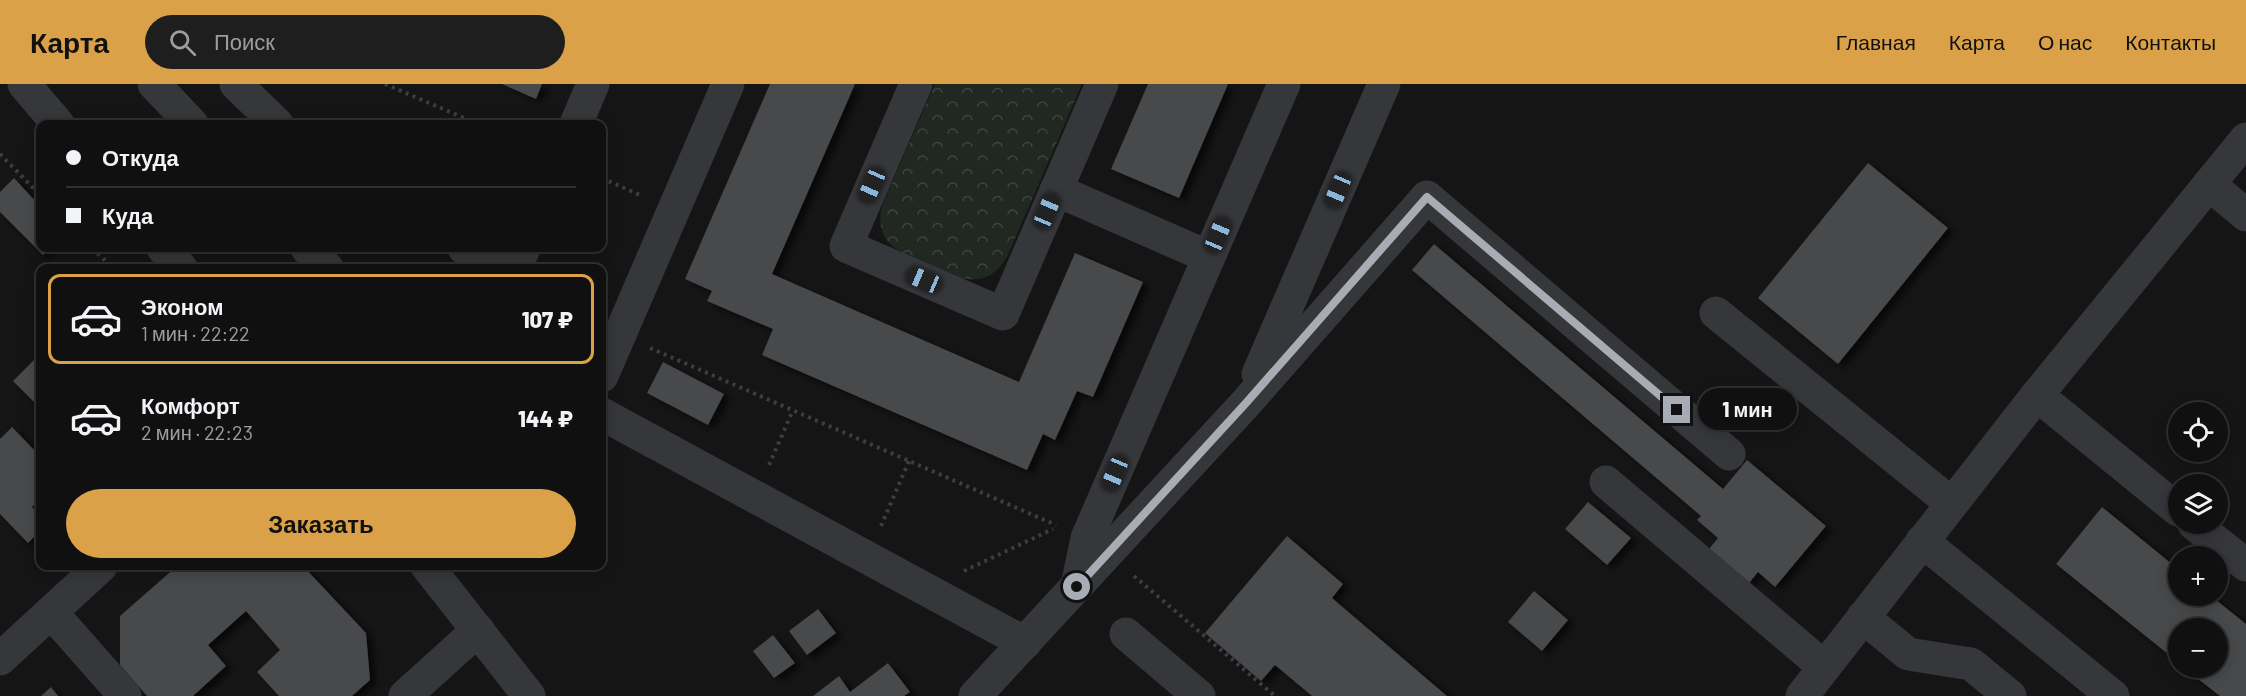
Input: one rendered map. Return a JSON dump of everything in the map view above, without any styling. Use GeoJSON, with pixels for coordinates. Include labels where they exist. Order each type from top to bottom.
{"type":"FeatureCollection","features":[{"type":"Feature","properties":{"kind":"street"},"geometry":{"type":"LineString","coordinates":[[24,84],[55,120]]}},
{"type":"Feature","properties":{"kind":"street"},"geometry":{"type":"LineString","coordinates":[[154,84],[188,120]]}},
{"type":"Feature","properties":{"kind":"street"},"geometry":{"type":"LineString","coordinates":[[236,84],[273,120]]}},
{"type":"Feature","properties":{"kind":"street"},"geometry":{"type":"LineString","coordinates":[[578,120],[593,84]]}},
{"type":"Feature","properties":{"kind":"street"},"geometry":{"type":"LineString","coordinates":[[606,366],[728,84]]}},
{"type":"Feature","properties":{"kind":"street"},"geometry":{"type":"LineString","coordinates":[[916,84],[846,246],[1003,314],[1102,84]]}},
{"type":"Feature","properties":{"kind":"street"},"geometry":{"type":"LineString","coordinates":[[1077,587],[1087,538],[1284,84]]}},
{"type":"Feature","properties":{"kind":"street"},"geometry":{"type":"LineString","coordinates":[[1246,403],[1383,84]]}},
{"type":"Feature","properties":{"kind":"street"},"geometry":{"type":"LineString","coordinates":[[1802,696],[2037,395],[2246,139]]}},
{"type":"Feature","properties":{"kind":"street"},"geometry":{"type":"LineString","coordinates":[[2209,184],[2246,215]]}},
{"type":"Feature","properties":{"kind":"street"},"geometry":{"type":"LineString","coordinates":[[1056,190],[1209,257]]}},
{"type":"Feature","properties":{"kind":"street"},"geometry":{"type":"LineString","coordinates":[[975,696],[1246,403],[1427,197],[1729,454]]}},
{"type":"Feature","properties":{"kind":"street"},"geometry":{"type":"LineString","coordinates":[[166,252],[177,264]]}},
{"type":"Feature","properties":{"kind":"street"},"geometry":{"type":"LineString","coordinates":[[311,252],[323,264]]}},
{"type":"Feature","properties":{"kind":"street"},"geometry":{"type":"LineString","coordinates":[[481,252],[518,261]]}},
{"type":"Feature","properties":{"kind":"street"},"geometry":{"type":"LineString","coordinates":[[1716,313],[1952,503]]}},
{"type":"Feature","properties":{"kind":"street"},"geometry":{"type":"LineString","coordinates":[[2037,395],[2168,502]]}},
{"type":"Feature","properties":{"kind":"street"},"geometry":{"type":"LineString","coordinates":[[606,416],[1025,643]]}},
{"type":"Feature","properties":{"kind":"street"},"geometry":{"type":"LineString","coordinates":[[1606,482],[1824,667]]}},
{"type":"Feature","properties":{"kind":"street"},"geometry":{"type":"LineString","coordinates":[[2207,534],[2246,565]]}},
{"type":"Feature","properties":{"kind":"street"},"geometry":{"type":"LineString","coordinates":[[1922,541],[2113,696]]}},
{"type":"Feature","properties":{"kind":"street"},"geometry":{"type":"LineString","coordinates":[[0,659],[98,570]]}},
{"type":"Feature","properties":{"kind":"street"},"geometry":{"type":"LineString","coordinates":[[430,570],[529,696]]}},
{"type":"Feature","properties":{"kind":"street"},"geometry":{"type":"LineString","coordinates":[[51,612],[125,696]]}},
{"type":"Feature","properties":{"kind":"street"},"geometry":{"type":"LineString","coordinates":[[1863,616],[1908,654],[1971,664],[2010,696]]}},
{"type":"Feature","properties":{"kind":"street"},"geometry":{"type":"LineString","coordinates":[[405,696],[478,630]]}},
{"type":"Feature","properties":{"kind":"street"},"geometry":{"type":"LineString","coordinates":[[1126,634],[1199,696]]}},
{"type":"Feature","properties":{"kind":"path"},"geometry":{"type":"LineString","coordinates":[[385,84],[469,120]]}},
{"type":"Feature","properties":{"kind":"path"},"geometry":{"type":"LineString","coordinates":[[0,154],[36,191]]}},
{"type":"Feature","properties":{"kind":"path"},"geometry":{"type":"LineString","coordinates":[[606,180],[674,210]]}},
{"type":"Feature","properties":{"kind":"path"},"geometry":{"type":"LineString","coordinates":[[96,252],[109,264]]}},
{"type":"Feature","properties":{"kind":"path"},"geometry":{"type":"LineString","coordinates":[[619,335],[1059,526],[926,589]]}},
{"type":"Feature","properties":{"kind":"path"},"geometry":{"type":"LineString","coordinates":[[755,497],[793,410]]}},
{"type":"Feature","properties":{"kind":"path"},"geometry":{"type":"LineString","coordinates":[[868,557],[909,461]]}},
{"type":"Feature","properties":{"kind":"path"},"geometry":{"type":"LineString","coordinates":[[1107,553],[1275,696]]}},
{"type":"Feature","properties":{"kind":"green space"},"geometry":{"type":"Polygon","coordinates":[[[935,84],[1082,84],[1007,257],[995,271],[983,278],[957,277],[914,260],[892,246],[886,239],[881,226],[883,203],[935,84]]]}},
{"type":"Feature","properties":{"kind":"building"},"geometry":{"type":"Polygon","coordinates":[[[502,84],[542,84],[536,99],[502,84]]]}},
{"type":"Feature","properties":{"kind":"building"},"geometry":{"type":"Polygon","coordinates":[[[770,84],[855,84],[772,274],[1019,382],[1075,253],[1143,282],[1093,397],[1077,391],[1055,440],[1043,434],[1027,470],[762,355],[773,329],[707,301],[712,291],[685,279],[770,84]]]}},
{"type":"Feature","properties":{"kind":"building"},"geometry":{"type":"Polygon","coordinates":[[[1148,84],[1228,84],[1179,198],[1111,169],[1148,84]]]}},
{"type":"Feature","properties":{"kind":"building"},"geometry":{"type":"Polygon","coordinates":[[[1868,163],[1948,228],[1838,364],[1758,298],[1868,163]]]}},
{"type":"Feature","properties":{"kind":"building"},"geometry":{"type":"Polygon","coordinates":[[[14,178],[36,202],[36,248],[0,212],[0,192],[14,178]]]}},
{"type":"Feature","properties":{"kind":"building"},"geometry":{"type":"Polygon","coordinates":[[[1434,244],[1723,489],[1747,460],[1826,526],[1775,587],[1758,572],[1749,583],[1709,549],[1718,538],[1697,520],[1701,516],[1412,270],[1434,244]]]}},
{"type":"Feature","properties":{"kind":"building"},"geometry":{"type":"Polygon","coordinates":[[[36,358],[36,404],[13,381],[36,358]]]}},
{"type":"Feature","properties":{"kind":"building"},"geometry":{"type":"Polygon","coordinates":[[[663,362],[724,394],[708,425],[647,393],[663,362]]]}},
{"type":"Feature","properties":{"kind":"building"},"geometry":{"type":"Polygon","coordinates":[[[12,427],[36,452],[36,503],[32,507],[36,511],[36,535],[28,543],[0,514],[0,439],[12,427]]]}},
{"type":"Feature","properties":{"kind":"building"},"geometry":{"type":"Polygon","coordinates":[[[1588,502],[1631,538],[1607,565],[1565,529],[1588,502]]]}},
{"type":"Feature","properties":{"kind":"building"},"geometry":{"type":"Polygon","coordinates":[[[2102,507],[2168,561],[2168,606],[2224,606],[2246,624],[2246,696],[2220,696],[2197,678],[2228,678],[2228,618],[2168,618],[2168,654],[2056,564],[2102,507]]]}},
{"type":"Feature","properties":{"kind":"building"},"geometry":{"type":"Polygon","coordinates":[[[1287,536],[1343,584],[1332,598],[1447,696],[1312,696],[1275,665],[1261,681],[1205,633],[1287,536]]]}},
{"type":"Feature","properties":{"kind":"building"},"geometry":{"type":"Polygon","coordinates":[[[172,570],[307,570],[366,633],[370,680],[352,696],[279,696],[257,672],[280,650],[246,611],[208,645],[226,666],[193,696],[147,696],[120,665],[120,616],[172,570]]]}},
{"type":"Feature","properties":{"kind":"building"},"geometry":{"type":"Polygon","coordinates":[[[1534,591],[1568,620],[1542,651],[1508,622],[1534,591]]]}},
{"type":"Feature","properties":{"kind":"building"},"geometry":{"type":"Polygon","coordinates":[[[818,609],[836,633],[807,655],[789,631],[818,609]]]}},
{"type":"Feature","properties":{"kind":"building"},"geometry":{"type":"Polygon","coordinates":[[[773,635],[795,663],[774,678],[753,651],[773,635]]]}},
{"type":"Feature","properties":{"kind":"building"},"geometry":{"type":"Polygon","coordinates":[[[888,663],[910,692],[904,696],[813,696],[839,676],[850,692],[888,663]]]}},
{"type":"Feature","properties":{"kind":"building"},"geometry":{"type":"Polygon","coordinates":[[[51,687],[58,696],[41,696],[51,687]]]}},
{"type":"Feature","properties":{"kind":"route"},"geometry":{"type":"LineString","coordinates":[[1077,587],[1246,403],[1427,197],[1677,410]]}}]}
